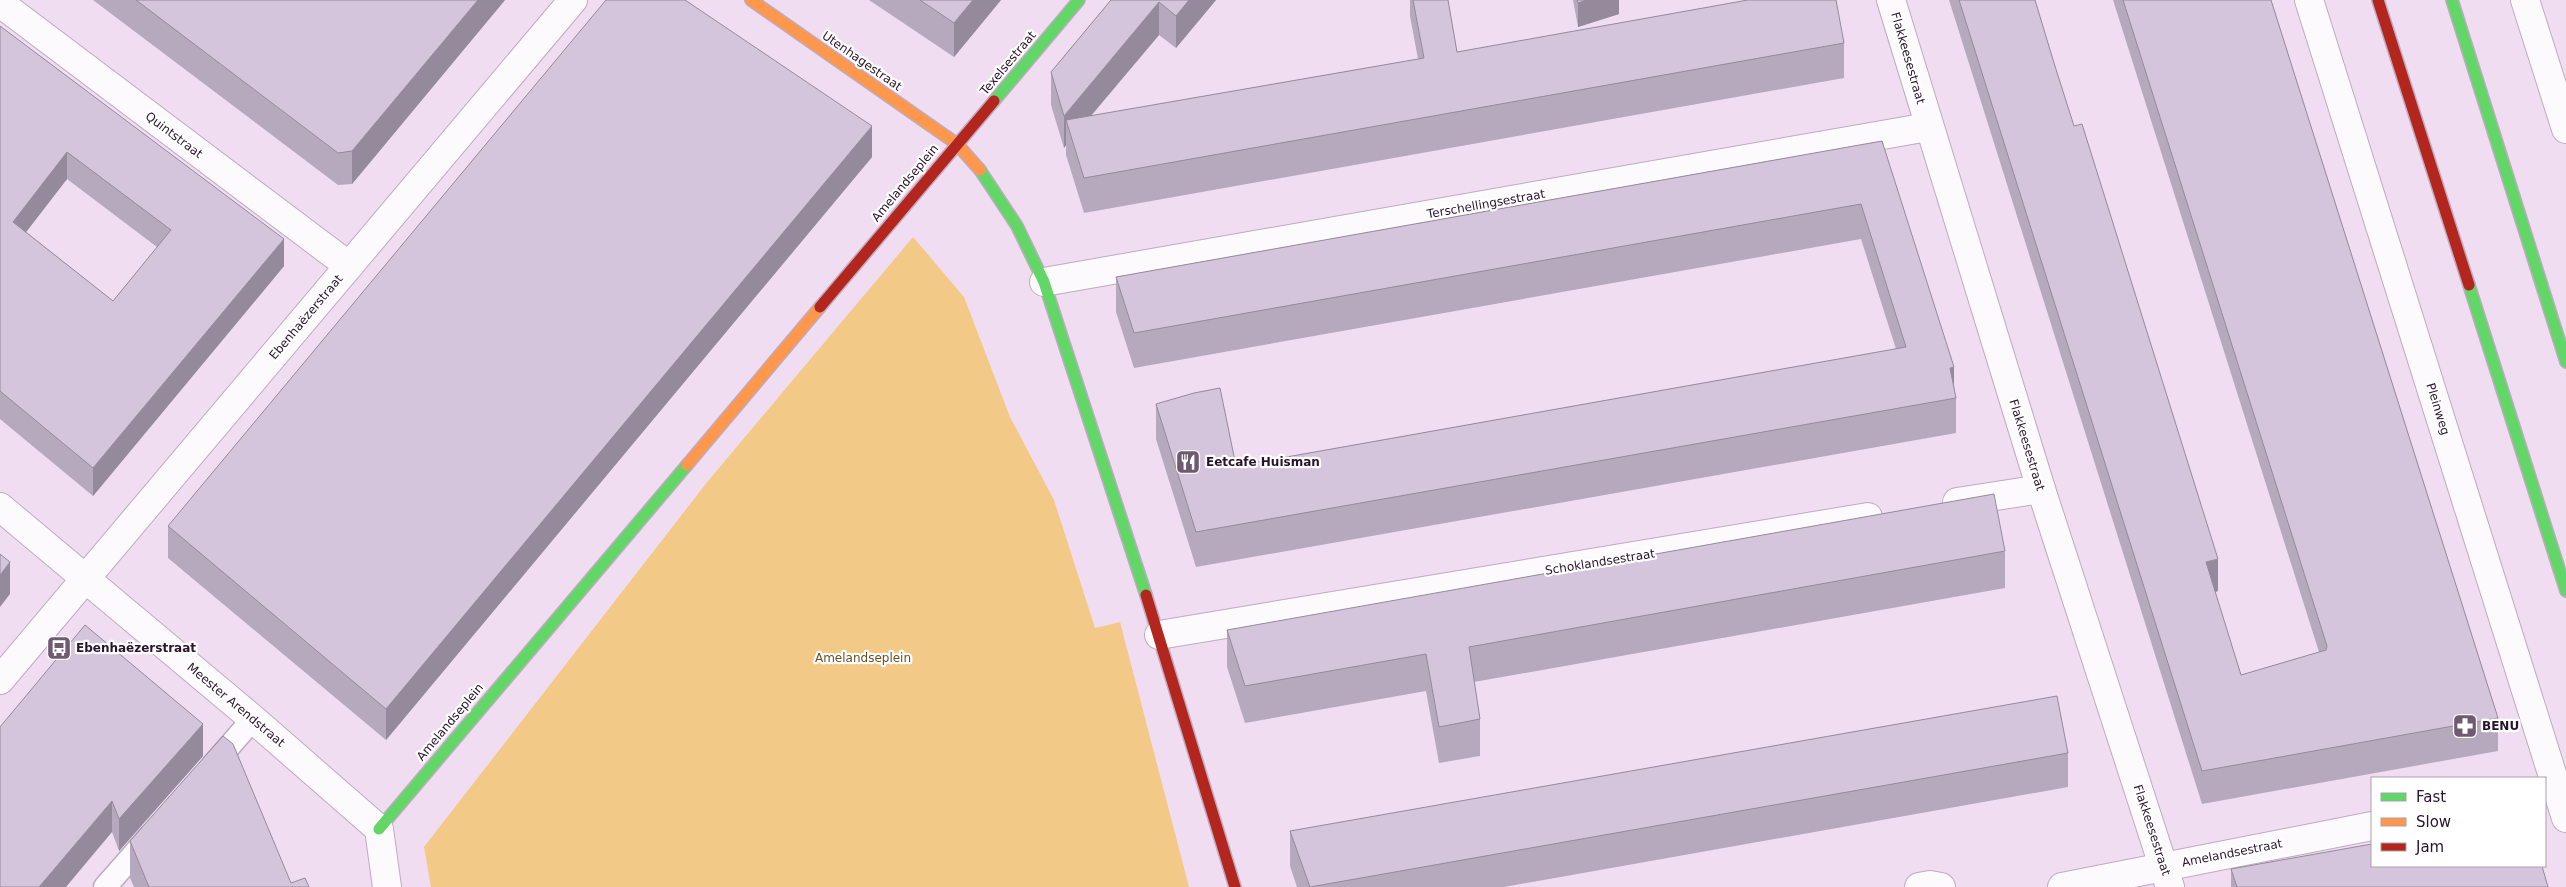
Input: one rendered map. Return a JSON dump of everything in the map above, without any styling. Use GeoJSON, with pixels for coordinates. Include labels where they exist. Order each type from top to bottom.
{"type":"FeatureCollection","features":[{"type":"Feature","properties":{"kind":"street","name":"Ebenhaëzerstraat"},"geometry":{"type":"LineString","coordinates":[[0,680],[573,0]]}},
{"type":"Feature","properties":{"kind":"street","name":"Utenhagestraat"},"geometry":{"type":"LineString","coordinates":[[751,0],[957,144]]}},
{"type":"Feature","properties":{"kind":"street","name":"Texelsestraat"},"geometry":{"type":"LineString","coordinates":[[957,144],[1079,0]]}},
{"type":"Feature","properties":{"kind":"street","name":"Flakkeesestraat"},"geometry":{"type":"LineString","coordinates":[[1891,0],[1928,127],[2041,488],[2167,877]]}},
{"type":"Feature","properties":{"kind":"street","name":"Pleinweg"},"geometry":{"type":"LineString","coordinates":[[2309,0],[2551,792],[2566,818]]}},
{"type":"Feature","properties":{"kind":"street"},"geometry":{"type":"LineString","coordinates":[[2378,0],[2566,591]]}},
{"type":"Feature","properties":{"kind":"street"},"geometry":{"type":"LineString","coordinates":[[2452,0],[2566,362]]}},
{"type":"Feature","properties":{"kind":"street"},"geometry":{"type":"LineString","coordinates":[[2525,0],[2566,129]]}},
{"type":"Feature","properties":{"kind":"street","name":"Quintstraat"},"geometry":{"type":"LineString","coordinates":[[0,3],[349,266]]}},
{"type":"Feature","properties":{"kind":"street","name":"Terschellingsestraat"},"geometry":{"type":"LineString","coordinates":[[1044,282],[1928,127]]}},
{"type":"Feature","properties":{"kind":"street","name":"Amelandseplein"},"geometry":{"type":"LineString","coordinates":[[379,829],[957,144],[976,164],[1008,206],[1023,233],[1044,282],[1159,635],[1235,887]]}},
{"type":"Feature","properties":{"kind":"street"},"geometry":{"type":"LineString","coordinates":[[1933,506],[2041,488]]}},
{"type":"Feature","properties":{"kind":"street","name":"Meester Arendstraat"},"geometry":{"type":"LineString","coordinates":[[0,507],[253,719],[379,829]]}},
{"type":"Feature","properties":{"kind":"street","name":"Schoklandsestraat"},"geometry":{"type":"LineString","coordinates":[[1159,635],[1894,513]]}},
{"type":"Feature","properties":{"kind":"street","name":"Amelandsestraat"},"geometry":{"type":"LineString","coordinates":[[2062,887],[2167,877],[2371,826]]}},
{"type":"Feature","properties":{"kind":"street"},"geometry":{"type":"LineString","coordinates":[[379,829],[387,887]]}},
{"type":"Feature","properties":{"kind":"street"},"geometry":{"type":"LineString","coordinates":[[1919,887],[1930,885],[1942,887]]}},
{"type":"Feature","properties":{"kind":"lane"},"geometry":{"type":"LineString","coordinates":[[201,778],[253,719]]}},
{"type":"Feature","properties":{"kind":"lane"},"geometry":{"type":"LineString","coordinates":[[106,887],[163,822]]}},
{"type":"Feature","properties":{"kind":"green space","name":"Amelandseplein"},"geometry":{"type":"Polygon","coordinates":[[[913,237],[964,297],[1010,417],[1054,500],[1095,628],[1120,622],[1189,887],[431,887],[424,847],[708,481],[913,237]]]}},
{"type":"Feature","properties":{"kind":"building"},"geometry":{"type":"Polygon","coordinates":[[[136,0],[478,0],[352,151],[338,153],[136,0]]]}},
{"type":"Feature","properties":{"kind":"building"},"geometry":{"type":"Polygon","coordinates":[[[606,0],[685,0],[872,126],[386,709],[168,526],[606,0]]]}},
{"type":"Feature","properties":{"kind":"building"},"geometry":{"type":"Polygon","coordinates":[[[920,0],[973,0],[954,23],[920,0]]]}},
{"type":"Feature","properties":{"kind":"building"},"geometry":{"type":"Polygon","coordinates":[[[1111,0],[1189,0],[1176,16],[1159,2],[1064,116],[1051,72],[1111,0]]]}},
{"type":"Feature","properties":{"kind":"building"},"geometry":{"type":"Polygon","coordinates":[[[1413,0],[1448,0],[1457,52],[1748,0],[1836,0],[1844,43],[1084,178],[1066,120],[1424,58],[1413,0]]]}},
{"type":"Feature","properties":{"kind":"building"},"geometry":{"type":"Polygon","coordinates":[[[1959,0],[2035,0],[2074,126],[2082,124],[2218,559],[2206,562],[2241,675],[2326,650],[2327,646],[2123,0],[2271,0],[2498,718],[2202,771],[1959,0]]]}},
{"type":"Feature","properties":{"kind":"building"},"geometry":{"type":"Polygon","coordinates":[[[0,26],[284,239],[93,468],[0,391],[0,26]],[[67,152],[13,222],[113,301],[171,230],[67,152]]]}},
{"type":"Feature","properties":{"kind":"building"},"geometry":{"type":"Polygon","coordinates":[[[1882,141],[1954,367],[1950,368],[1956,398],[1196,532],[1156,404],[1194,393],[1220,388],[1236,466],[1906,347],[1861,204],[1134,333],[1116,277],[1882,141]]]}},
{"type":"Feature","properties":{"kind":"building"},"geometry":{"type":"Polygon","coordinates":[[[1994,494],[2005,551],[1469,647],[1480,719],[1439,727],[1426,654],[1245,686],[1227,630],[1994,494]]]}},
{"type":"Feature","properties":{"kind":"building"},"geometry":{"type":"Polygon","coordinates":[[[0,554],[10,562],[0,575],[0,554]]]}},
{"type":"Feature","properties":{"kind":"building"},"geometry":{"type":"Polygon","coordinates":[[[85,625],[203,724],[119,819],[112,801],[39,887],[0,887],[0,727],[85,625]]]}},
{"type":"Feature","properties":{"kind":"building"},"geometry":{"type":"Polygon","coordinates":[[[2057,696],[2068,753],[1310,887],[1290,831],[2057,696]]]}},
{"type":"Feature","properties":{"kind":"building"},"geometry":{"type":"Polygon","coordinates":[[[223,736],[233,744],[291,883],[305,878],[309,887],[149,887],[130,841],[223,736]]]}},
{"type":"Feature","properties":{"kind":"building"},"geometry":{"type":"Polygon","coordinates":[[[2371,844],[2371,867],[2542,867],[2548,887],[2237,887],[2231,869],[2371,844]]]}},
{"type":"Feature","properties":{"kind":"traffic: fast"},"geometry":{"type":"LineString","coordinates":[[994,101],[1079,0]]}},
{"type":"Feature","properties":{"kind":"traffic: fast"},"geometry":{"type":"LineString","coordinates":[[2452,0],[2566,362]]}},
{"type":"Feature","properties":{"kind":"traffic: fast"},"geometry":{"type":"LineString","coordinates":[[980,170],[1017,226],[1044,282],[1146,595]]}},
{"type":"Feature","properties":{"kind":"traffic: fast"},"geometry":{"type":"LineString","coordinates":[[2469,285],[2566,591]]}},
{"type":"Feature","properties":{"kind":"traffic: fast"},"geometry":{"type":"LineString","coordinates":[[379,829],[687,465]]}},
{"type":"Feature","properties":{"kind":"traffic: slow"},"geometry":{"type":"LineString","coordinates":[[751,0],[957,144],[980,170]]}},
{"type":"Feature","properties":{"kind":"traffic: slow"},"geometry":{"type":"LineString","coordinates":[[687,465],[820,307]]}},
{"type":"Feature","properties":{"kind":"traffic: jam"},"geometry":{"type":"LineString","coordinates":[[2378,0],[2469,285]]}},
{"type":"Feature","properties":{"kind":"traffic: jam"},"geometry":{"type":"LineString","coordinates":[[820,307],[994,101]]}},
{"type":"Feature","properties":{"kind":"traffic: jam"},"geometry":{"type":"LineString","coordinates":[[1146,595],[1235,887]]}},
{"type":"Feature","properties":{"kind":"place","name":"Eetcafe Huisman"},"geometry":{"type":"Point","coordinates":[1188,462]}},
{"type":"Feature","properties":{"kind":"place","name":"Ebenhaëzerstraat"},"geometry":{"type":"Point","coordinates":[59,648]}},
{"type":"Feature","properties":{"kind":"place","name":"BENU"},"geometry":{"type":"Point","coordinates":[2465,726]}}]}
